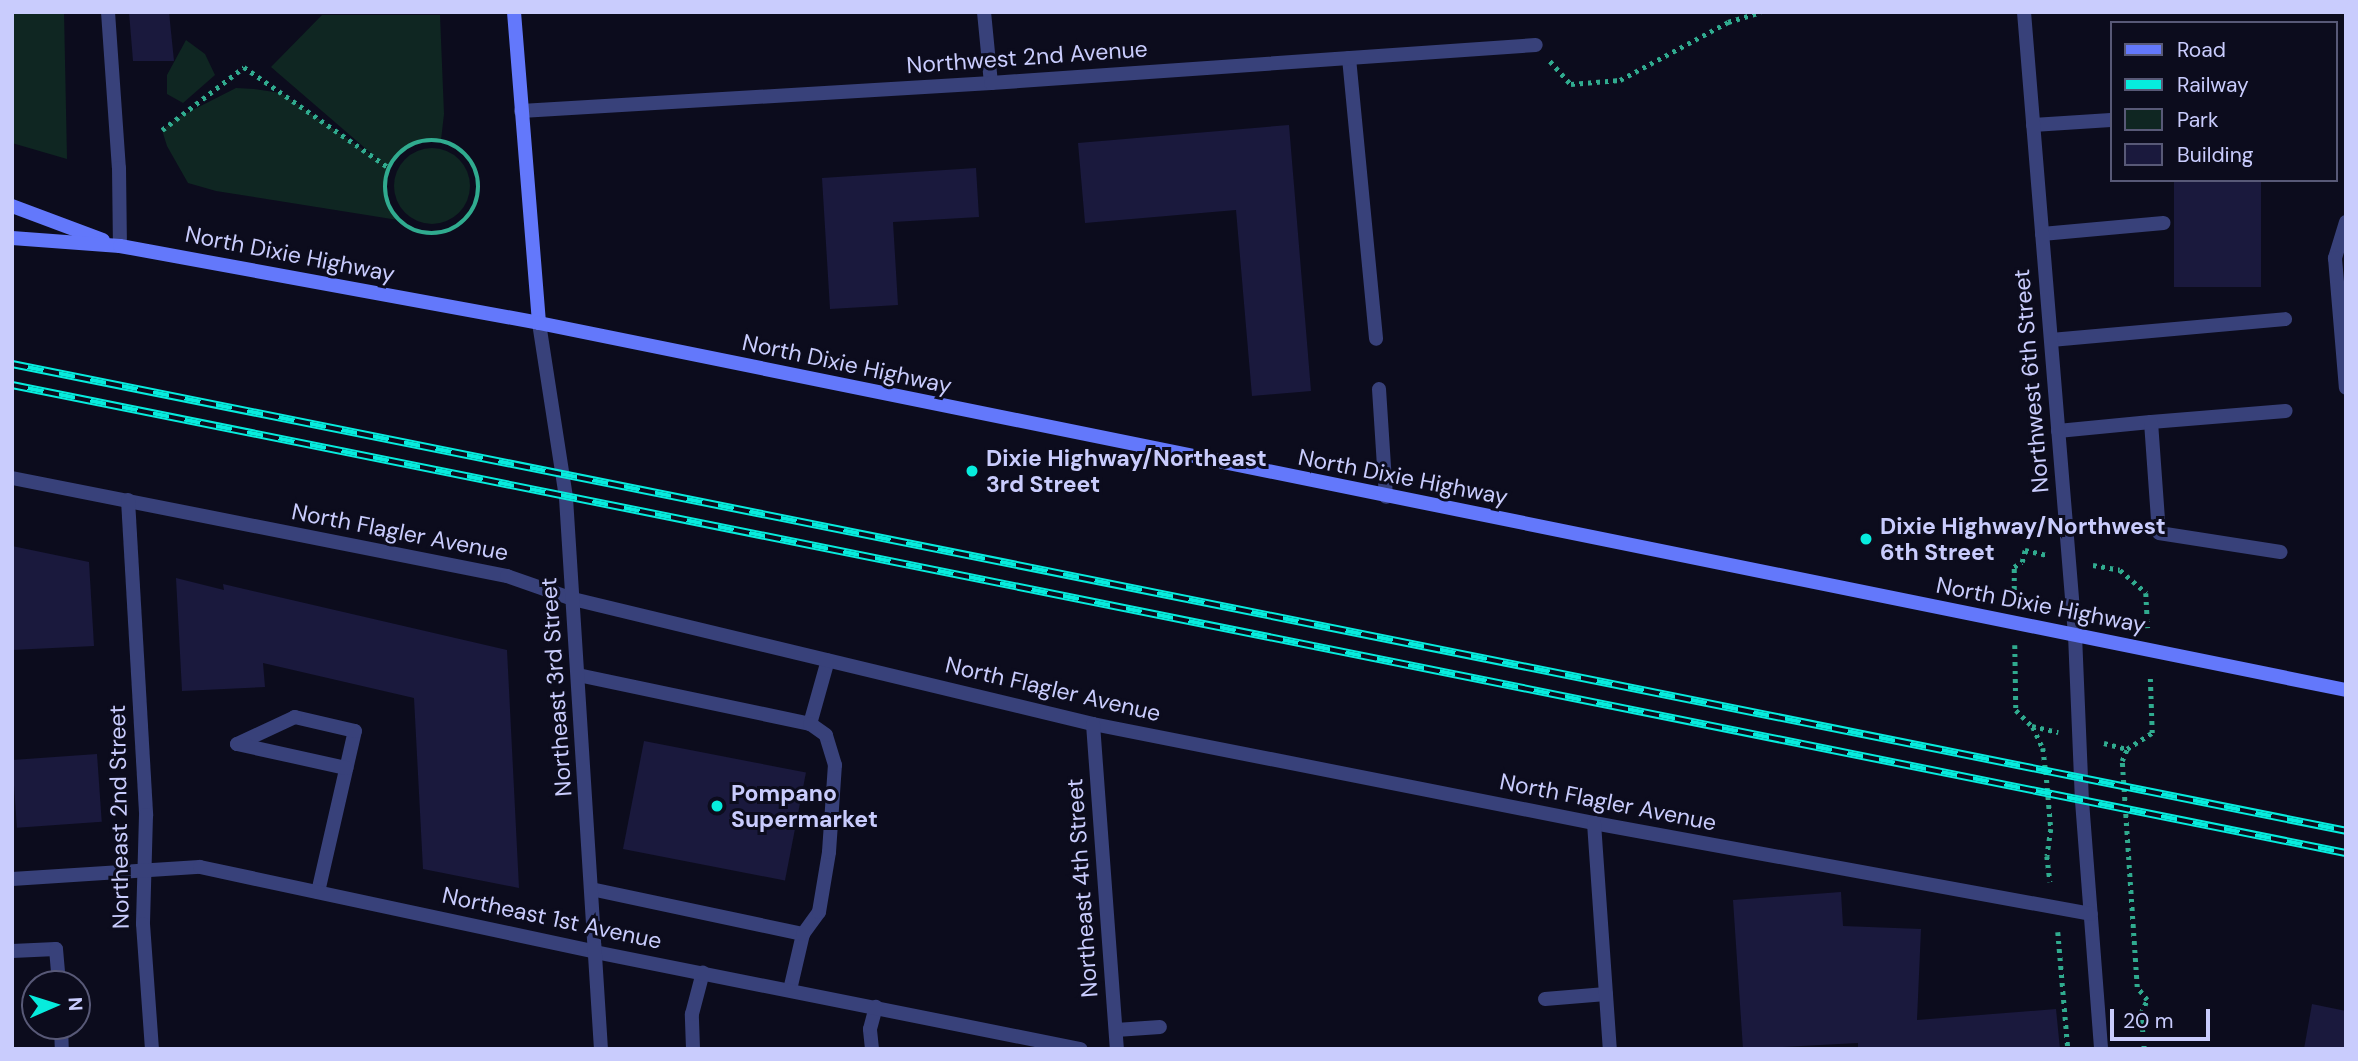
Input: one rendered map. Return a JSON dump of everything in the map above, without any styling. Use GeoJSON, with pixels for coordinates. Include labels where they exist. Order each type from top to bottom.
{"type":"FeatureCollection","features":[{"type":"Feature","properties":{"kind":"main road"},"geometry":{"type":"LineString","coordinates":[[514,12],[539,323]]}},
{"type":"Feature","properties":{"kind":"main road","name":"North Dixie Highway"},"geometry":{"type":"LineString","coordinates":[[12,206],[120,246]]}},
{"type":"Feature","properties":{"kind":"main road","name":"North Dixie Highway"},"geometry":{"type":"LineString","coordinates":[[12,238],[120,246],[539,323],[2346,690]]}},
{"type":"Feature","properties":{"kind":"street"},"geometry":{"type":"LineString","coordinates":[[108,12],[119,168],[120,246]]}},
{"type":"Feature","properties":{"kind":"street"},"geometry":{"type":"LineString","coordinates":[[984,12],[991,83]]}},
{"type":"Feature","properties":{"kind":"street","name":"Northwest 6th Street"},"geometry":{"type":"LineString","coordinates":[[2024,12],[2075,635],[2101,1049]]}},
{"type":"Feature","properties":{"kind":"street","name":"Northwest 2nd Avenue"},"geometry":{"type":"LineString","coordinates":[[521,111],[991,83],[1536,45]]}},
{"type":"Feature","properties":{"kind":"street"},"geometry":{"type":"LineString","coordinates":[[1349,58],[1376,339]]}},
{"type":"Feature","properties":{"kind":"street"},"geometry":{"type":"LineString","coordinates":[[2033,125],[2110,120]]}},
{"type":"Feature","properties":{"kind":"street"},"geometry":{"type":"LineString","coordinates":[[2346,222],[2335,258],[2342,307],[2346,388]]}},
{"type":"Feature","properties":{"kind":"street"},"geometry":{"type":"LineString","coordinates":[[2042,234],[2164,223]]}},
{"type":"Feature","properties":{"kind":"street"},"geometry":{"type":"LineString","coordinates":[[2051,340],[2285,319]]}},
{"type":"Feature","properties":{"kind":"street","name":"Northeast 3rd Street"},"geometry":{"type":"LineString","coordinates":[[539,323],[564,474],[601,1049]]}},
{"type":"Feature","properties":{"kind":"street"},"geometry":{"type":"LineString","coordinates":[[1379,389],[1386,497]]}},
{"type":"Feature","properties":{"kind":"street"},"geometry":{"type":"LineString","coordinates":[[2058,430],[2286,411]]}},
{"type":"Feature","properties":{"kind":"street"},"geometry":{"type":"LineString","coordinates":[[2151,422],[2159,533],[2281,552]]}},
{"type":"Feature","properties":{"kind":"street","name":"North Flagler Avenue"},"geometry":{"type":"LineString","coordinates":[[12,478],[507,576],[573,599],[1093,724],[1594,823],[2091,914]]}},
{"type":"Feature","properties":{"kind":"street","name":"Northeast 2nd Street"},"geometry":{"type":"LineString","coordinates":[[128,500],[146,815],[143,924],[152,1049]]}},
{"type":"Feature","properties":{"kind":"street"},"geometry":{"type":"LineString","coordinates":[[810,724],[828,660]]}},
{"type":"Feature","properties":{"kind":"street"},"geometry":{"type":"LineString","coordinates":[[578,674],[810,724],[825,734],[835,765],[830,852],[819,912],[803,934],[790,990]]}},
{"type":"Feature","properties":{"kind":"street"},"geometry":{"type":"LineString","coordinates":[[318,892],[355,731],[295,717],[237,744],[346,768]]}},
{"type":"Feature","properties":{"kind":"street","name":"Northeast 4th Street"},"geometry":{"type":"LineString","coordinates":[[1093,724],[1117,1049]]}},
{"type":"Feature","properties":{"kind":"street"},"geometry":{"type":"LineString","coordinates":[[1594,823],[1610,1049]]}},
{"type":"Feature","properties":{"kind":"street","name":"Northeast 1st Avenue"},"geometry":{"type":"LineString","coordinates":[[12,879],[200,867],[595,952],[1080,1049]]}},
{"type":"Feature","properties":{"kind":"street"},"geometry":{"type":"LineString","coordinates":[[591,889],[803,934]]}},
{"type":"Feature","properties":{"kind":"street"},"geometry":{"type":"LineString","coordinates":[[12,951],[56,949],[57,970]]}},
{"type":"Feature","properties":{"kind":"street"},"geometry":{"type":"LineString","coordinates":[[694,1049],[692,1014],[703,972]]}},
{"type":"Feature","properties":{"kind":"street"},"geometry":{"type":"LineString","coordinates":[[1545,999],[1606,994]]}},
{"type":"Feature","properties":{"kind":"street"},"geometry":{"type":"LineString","coordinates":[[872,1049],[870,1029],[876,1007]]}},
{"type":"Feature","properties":{"kind":"street"},"geometry":{"type":"LineString","coordinates":[[1116,1030],[1160,1027]]}},
{"type":"Feature","properties":{"kind":"path"},"geometry":{"type":"LineString","coordinates":[[1536,45],[1571,84],[1620,80],[1728,22],[1761,12]]}},
{"type":"Feature","properties":{"kind":"path"},"geometry":{"type":"LineString","coordinates":[[162,130],[244,67],[388,167]]}},
{"type":"Feature","properties":{"kind":"path"},"geometry":{"type":"LineString","coordinates":[[441,140],[455,145],[475,167],[478,195],[474,209],[453,230],[431,234],[410,229],[398,220],[386,201],[384,190],[388,167],[400,151],[412,143],[441,140]]}},
{"type":"Feature","properties":{"kind":"path"},"geometry":{"type":"LineString","coordinates":[[2032,726],[2039,735],[2046,771],[2051,829],[2047,856],[2068,1049]]}},
{"type":"Feature","properties":{"kind":"path"},"geometry":{"type":"LineString","coordinates":[[2127,749],[2122,761],[2123,809],[2137,987],[2147,1000],[2141,1013],[2144,1049]]}},
{"type":"Feature","properties":{"kind":"green space"},"geometry":{"type":"Polygon","coordinates":[[[12,12],[64,12],[67,159],[12,143],[12,12]]]}},
{"type":"Feature","properties":{"kind":"green space"},"geometry":{"type":"Polygon","coordinates":[[[322,15],[440,15],[444,114],[441,140],[412,143],[400,151],[388,167],[384,190],[391,211],[398,220],[216,191],[188,183],[167,146],[162,130],[177,118],[236,88],[254,89],[281,93],[380,161],[271,67],[322,15]]]}},
{"type":"Feature","properties":{"kind":"green space"},"geometry":{"type":"Polygon","coordinates":[[[186,40],[205,54],[215,75],[183,103],[167,94],[167,75],[186,40]]]}},
{"type":"Feature","properties":{"kind":"green space"},"geometry":{"type":"Polygon","coordinates":[[[432,148],[447,151],[459,159],[467,171],[470,186],[467,201],[459,213],[447,221],[432,224],[417,221],[405,213],[397,201],[394,186],[397,171],[405,159],[417,151],[432,148]]]}},
{"type":"Feature","properties":{"kind":"building"},"geometry":{"type":"Polygon","coordinates":[[[129,12],[169,12],[174,61],[133,61],[129,12]]]}},
{"type":"Feature","properties":{"kind":"building"},"geometry":{"type":"Polygon","coordinates":[[[1289,125],[1311,391],[1252,396],[1236,210],[1085,223],[1078,143],[1289,125]]]}},
{"type":"Feature","properties":{"kind":"building"},"geometry":{"type":"Polygon","coordinates":[[[976,168],[979,217],[893,222],[898,305],[830,309],[822,178],[976,168]]]}},
{"type":"Feature","properties":{"kind":"building"},"geometry":{"type":"Polygon","coordinates":[[[2174,182],[2261,182],[2261,287],[2174,287],[2174,182]]]}},
{"type":"Feature","properties":{"kind":"building"},"geometry":{"type":"Polygon","coordinates":[[[12,546],[89,562],[94,646],[12,650],[12,546]]]}},
{"type":"Feature","properties":{"kind":"building"},"geometry":{"type":"Polygon","coordinates":[[[176,578],[224,590],[223,584],[507,650],[519,888],[423,869],[414,698],[263,663],[265,687],[182,691],[176,578]]]}},
{"type":"Feature","properties":{"kind":"building"},"geometry":{"type":"Polygon","coordinates":[[[644,741],[806,772],[785,880],[623,849],[644,741]]]}},
{"type":"Feature","properties":{"kind":"building"},"geometry":{"type":"Polygon","coordinates":[[[97,754],[102,822],[17,828],[12,760],[97,754]]]}},
{"type":"Feature","properties":{"kind":"building"},"geometry":{"type":"Polygon","coordinates":[[[1841,892],[1843,926],[1921,929],[1917,1020],[2056,1009],[2060,1049],[1858,1049],[1858,1043],[1743,1049],[1733,900],[1841,892]]]}},
{"type":"Feature","properties":{"kind":"building"},"geometry":{"type":"Polygon","coordinates":[[[2312,1004],[2346,1011],[2346,1049],[2304,1049],[2312,1004]]]}},
{"type":"Feature","properties":{"kind":"railway"},"geometry":{"type":"LineString","coordinates":[[12,364],[2346,831]]}},
{"type":"Feature","properties":{"kind":"railway"},"geometry":{"type":"LineString","coordinates":[[12,385],[2346,853]]}},
{"type":"Feature","properties":{"kind":"place","name":"Dixie Highway/Northeast 3rd Street"},"geometry":{"type":"Point","coordinates":[972,471]}},
{"type":"Feature","properties":{"kind":"place","name":"Dixie Highway/Northwest 6th Street"},"geometry":{"type":"Point","coordinates":[1866,539]}},
{"type":"Feature","properties":{"kind":"place","name":"Pompano Supermarket"},"geometry":{"type":"Point","coordinates":[717,806]}}]}
